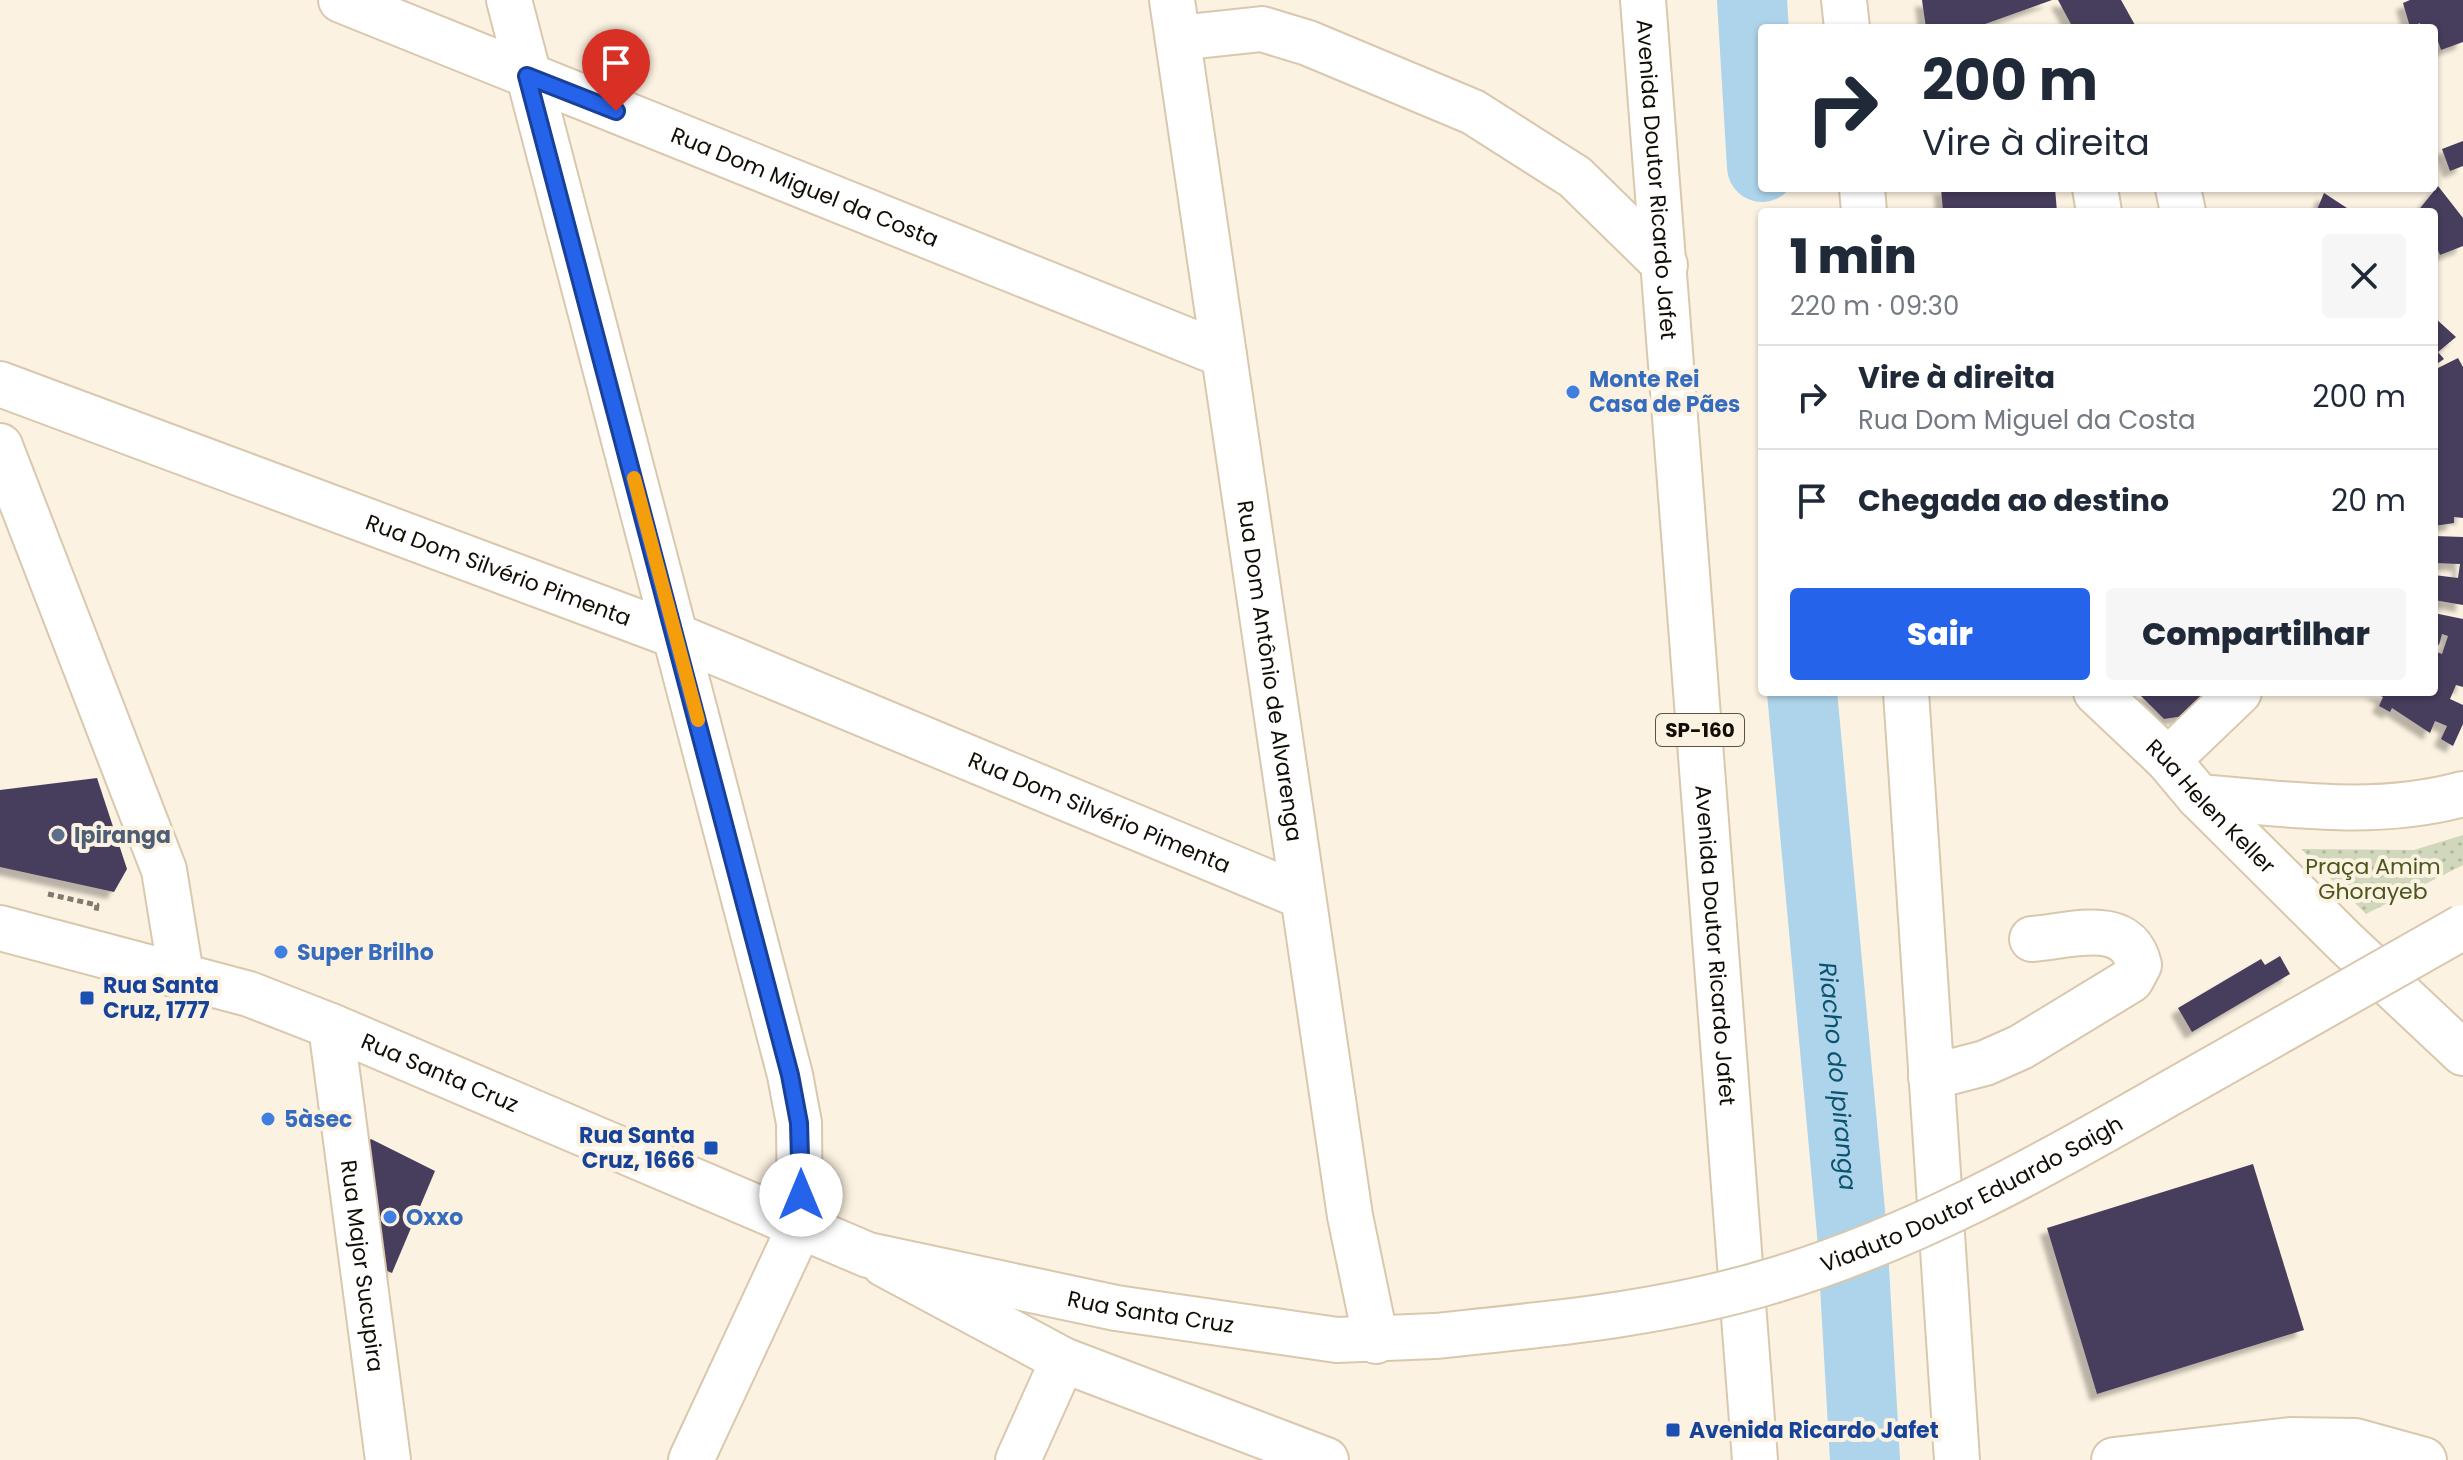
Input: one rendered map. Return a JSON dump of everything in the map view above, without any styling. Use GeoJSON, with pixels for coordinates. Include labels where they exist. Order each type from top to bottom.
{"type":"FeatureCollection","features":[{"type":"Feature","properties":{"kind":"street","name":"Rua Dom Miguel da Costa"},"geometry":{"type":"LineString","coordinates":[[341,0],[1224,355]]}},
{"type":"Feature","properties":{"kind":"street"},"geometry":{"type":"LineString","coordinates":[[509,0],[790,1075],[799,1123],[800,1226],[691,1460]]}},
{"type":"Feature","properties":{"kind":"street","name":"Avenida Doutor Ricardo Jafet"},"geometry":{"type":"LineString","coordinates":[[1643,0],[1755,1460]]}},
{"type":"Feature","properties":{"kind":"street"},"geometry":{"type":"LineString","coordinates":[[1844,0],[1847,24]]}},
{"type":"Feature","properties":{"kind":"street"},"geometry":{"type":"LineString","coordinates":[[1175,19],[1262,29],[1308,43],[1473,112],[1575,177],[1665,265]]}},
{"type":"Feature","properties":{"kind":"street","name":"Rua Dom Antônio de Alvarenga"},"geometry":{"type":"LineString","coordinates":[[1175,19],[1301,896],[1350,1216],[1376,1341]]}},
{"type":"Feature","properties":{"kind":"street","name":"Rua Dom Silvério Pimenta"},"geometry":{"type":"LineString","coordinates":[[0,384],[676,636],[1301,896]]}},
{"type":"Feature","properties":{"kind":"street"},"geometry":{"type":"LineString","coordinates":[[0,446],[164,870],[181,975]]}},
{"type":"Feature","properties":{"kind":"street"},"geometry":{"type":"LineString","coordinates":[[1906,696],[1957,1460]]}},
{"type":"Feature","properties":{"kind":"street","name":"Rua Helen Keller"},"geometry":{"type":"LineString","coordinates":[[2100,696],[2168,760],[2199,797],[2463,1053]]}},
{"type":"Feature","properties":{"kind":"street"},"geometry":{"type":"LineString","coordinates":[[2168,760],[2235,696]]}},
{"type":"Feature","properties":{"kind":"street"},"geometry":{"type":"LineString","coordinates":[[2199,797],[2354,809],[2427,804],[2463,794]]}},
{"type":"Feature","properties":{"kind":"street","name":"Viaduto Doutor Eduardo Saigh"},"geometry":{"type":"LineString","coordinates":[[1435,1336],[1595,1319],[1691,1301],[1773,1281],[1924,1225],[2009,1185],[2463,927]]}},
{"type":"Feature","properties":{"kind":"street","name":"Rua Santa Cruz"},"geometry":{"type":"LineString","coordinates":[[0,928],[249,994],[331,1026],[868,1255],[1063,1360],[1326,1460]]}},
{"type":"Feature","properties":{"kind":"street"},"geometry":{"type":"LineString","coordinates":[[1931,1077],[1985,1063],[2021,1047],[2131,980],[2139,965],[2127,939],[2114,932],[2032,939]]}},
{"type":"Feature","properties":{"kind":"street","name":"Rua Major Sucupira"},"geometry":{"type":"LineString","coordinates":[[331,1026],[388,1460]]}},
{"type":"Feature","properties":{"kind":"street","name":"Rua Santa Cruz"},"geometry":{"type":"LineString","coordinates":[[868,1255],[1116,1308],[1337,1340],[1376,1341],[1435,1336]]}},
{"type":"Feature","properties":{"kind":"street"},"geometry":{"type":"LineString","coordinates":[[1018,1460],[1063,1360]]}},
{"type":"Feature","properties":{"kind":"street"},"geometry":{"type":"LineString","coordinates":[[2114,1460],[2303,1440],[2355,1441],[2424,1460]]}},
{"type":"Feature","properties":{"kind":"green space","name":"Praça Amim Ghorayeb"},"geometry":{"type":"Polygon","coordinates":[[[2463,835],[2463,865],[2366,914],[2301,849],[2414,850],[2463,835]]]}},
{"type":"Feature","properties":{"kind":"building"},"geometry":{"type":"Polygon","coordinates":[[[1922,0],[2052,0],[1985,24],[1925,24],[1922,0]]]}},
{"type":"Feature","properties":{"kind":"building"},"geometry":{"type":"Polygon","coordinates":[[[2058,0],[2121,0],[2134,24],[2071,24],[2058,0]]]}},
{"type":"Feature","properties":{"kind":"building"},"geometry":{"type":"Polygon","coordinates":[[[2410,0],[2463,0],[2463,42],[2441,50],[2438,24],[2409,24],[2403,3],[2410,0]]]}},
{"type":"Feature","properties":{"kind":"building"},"geometry":{"type":"Polygon","coordinates":[[[2463,141],[2463,166],[2450,171],[2442,149],[2463,141]]]}},
{"type":"Feature","properties":{"kind":"building"},"geometry":{"type":"Polygon","coordinates":[[[2438,186],[2463,218],[2463,246],[2440,255],[2438,208],[2420,208],[2433,192],[2438,192],[2438,186]]]}},
{"type":"Feature","properties":{"kind":"building"},"geometry":{"type":"Polygon","coordinates":[[[1941,192],[2055,192],[2057,208],[1943,208],[1941,192]]]}},
{"type":"Feature","properties":{"kind":"building"},"geometry":{"type":"Polygon","coordinates":[[[2324,193],[2347,208],[2318,208],[2324,193]]]}},
{"type":"Feature","properties":{"kind":"building"},"geometry":{"type":"Polygon","coordinates":[[[2438,321],[2456,337],[2438,352],[2438,321]]]}},
{"type":"Feature","properties":{"kind":"building"},"geometry":{"type":"Polygon","coordinates":[[[2458,358],[2463,367],[2463,518],[2454,517],[2454,523],[2438,525],[2438,368],[2458,358]]]}},
{"type":"Feature","properties":{"kind":"building"},"geometry":{"type":"Polygon","coordinates":[[[2438,536],[2463,537],[2463,605],[2438,601],[2438,576],[2458,578],[2460,564],[2438,563],[2438,536]]]}},
{"type":"Feature","properties":{"kind":"building"},"geometry":{"type":"Polygon","coordinates":[[[2438,614],[2463,619],[2463,687],[2456,685],[2450,699],[2463,705],[2463,724],[2453,746],[2441,739],[2447,726],[2435,721],[2430,733],[2392,708],[2390,712],[2379,706],[2381,696],[2438,696],[2438,652],[2442,654],[2448,636],[2442,634],[2439,645],[2438,614]]]}},
{"type":"Feature","properties":{"kind":"building"},"geometry":{"type":"Polygon","coordinates":[[[2141,696],[2202,696],[2184,716],[2164,719],[2141,696]]]}},
{"type":"Feature","properties":{"kind":"building","name":"Ipiranga"},"geometry":{"type":"Polygon","coordinates":[[[97,778],[127,869],[114,892],[0,867],[0,790],[97,778]]]}},
{"type":"Feature","properties":{"kind":"building"},"geometry":{"type":"Polygon","coordinates":[[[2280,956],[2290,974],[2192,1032],[2178,1008],[2261,959],[2265,965],[2280,956]]]}},
{"type":"Feature","properties":{"kind":"building","name":"Oxxo"},"geometry":{"type":"Polygon","coordinates":[[[371,1139],[435,1171],[392,1273],[371,1264],[358,1150],[371,1139]]]}},
{"type":"Feature","properties":{"kind":"building"},"geometry":{"type":"Polygon","coordinates":[[[2253,1164],[2304,1330],[2097,1394],[2047,1228],[2253,1164]]]}},
{"type":"Feature","properties":{"kind":"waterway","name":"Riacho do Ipiranga"},"geometry":{"type":"LineString","coordinates":[[1752,0],[1758,100]]}},
{"type":"Feature","properties":{"kind":"waterway","name":"Riacho do Ipiranga"},"geometry":{"type":"LineString","coordinates":[[1802,696],[1852,1233],[1865,1460]]}},
{"type":"Feature","properties":{"kind":"slow traffic"},"geometry":{"type":"LineString","coordinates":[[634,478],[698,720]]}},
{"type":"Feature","properties":{"kind":"place","name":"Monte Rei Casa de Pães"},"geometry":{"type":"Point","coordinates":[1573,392]}},
{"type":"Feature","properties":{"kind":"place","name":"Ipiranga"},"geometry":{"type":"Point","coordinates":[58,835]}},
{"type":"Feature","properties":{"kind":"place","name":"Super Brilho"},"geometry":{"type":"Point","coordinates":[281,952]}},
{"type":"Feature","properties":{"kind":"place","name":"Rua Santa Cruz, 1777"},"geometry":{"type":"Point","coordinates":[87,998]}},
{"type":"Feature","properties":{"kind":"place","name":"5àsec"},"geometry":{"type":"Point","coordinates":[268,1119]}},
{"type":"Feature","properties":{"kind":"place","name":"Rua Santa Cruz, 1666"},"geometry":{"type":"Point","coordinates":[711,1148]}},
{"type":"Feature","properties":{"kind":"place","name":"Oxxo"},"geometry":{"type":"Point","coordinates":[390,1217]}},
{"type":"Feature","properties":{"kind":"place","name":"Avenida Ricardo Jafet"},"geometry":{"type":"Point","coordinates":[1673,1430]}},
{"type":"Feature","properties":{"kind":"route"},"geometry":{"type":"LineString","coordinates":[[616,111],[527,76],[790,1075],[799,1123],[801,1195]]}}]}
